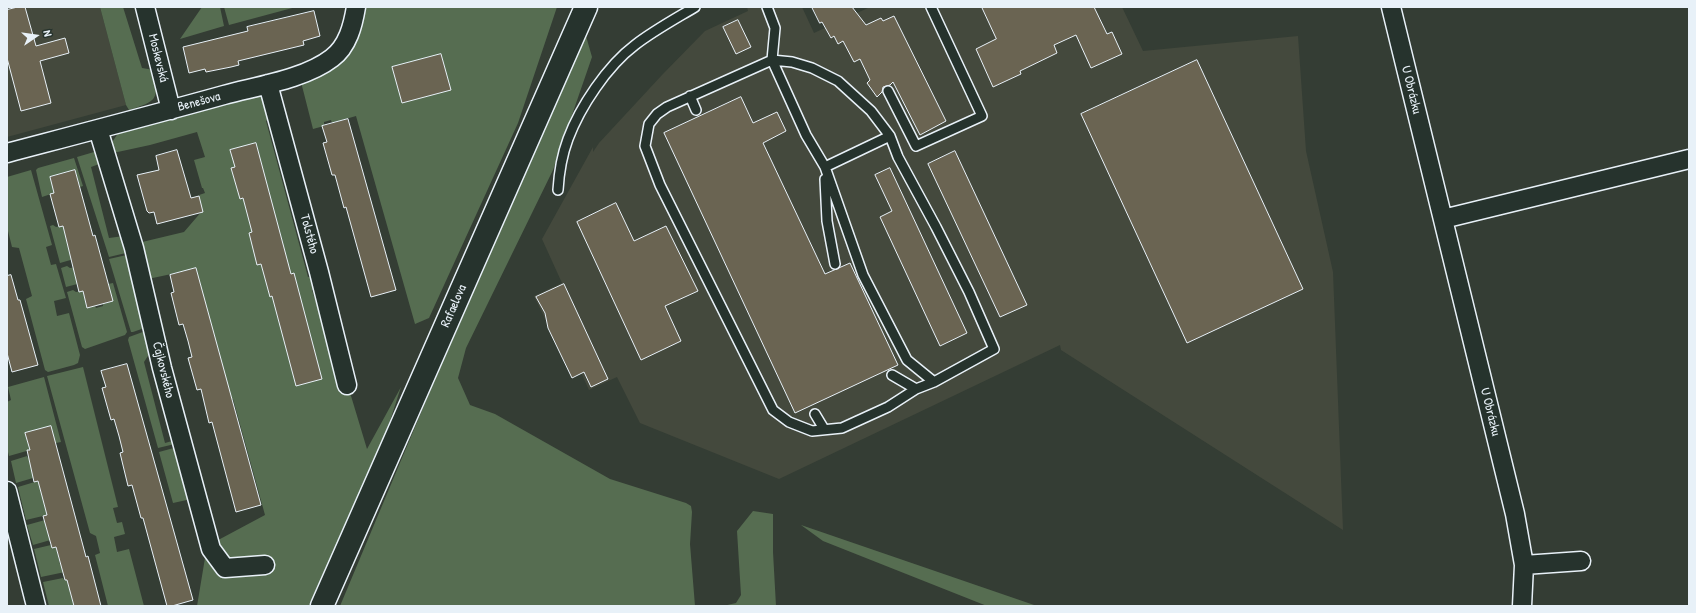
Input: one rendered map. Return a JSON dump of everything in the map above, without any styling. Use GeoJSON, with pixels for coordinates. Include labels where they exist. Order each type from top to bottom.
{"type":"FeatureCollection","features":[{"type":"Feature","properties":{"kind":"main road","name":"Rafaelova"},"geometry":{"type":"LineString","coordinates":[[322,606],[586,7]]}},
{"type":"Feature","properties":{"kind":"street","name":"Moskevská"},"geometry":{"type":"LineString","coordinates":[[146,7],[171,110]]}},
{"type":"Feature","properties":{"kind":"street","name":"Benešova"},"geometry":{"type":"LineString","coordinates":[[7,153],[268,84],[314,70],[334,57],[345,43],[350,33],[356,7]]}},
{"type":"Feature","properties":{"kind":"street","name":"U Obrázku"},"geometry":{"type":"LineString","coordinates":[[1391,7],[1515,514],[1524,564],[1522,606]]}},
{"type":"Feature","properties":{"kind":"street","name":"Tolstého"},"geometry":{"type":"LineString","coordinates":[[268,84],[319,272],[347,385]]}},
{"type":"Feature","properties":{"kind":"street","name":"Čajkovského"},"geometry":{"type":"LineString","coordinates":[[98,129],[134,248],[162,368],[211,549],[225,568],[265,565]]}},
{"type":"Feature","properties":{"kind":"street"},"geometry":{"type":"LineString","coordinates":[[1443,219],[1689,159]]}},
{"type":"Feature","properties":{"kind":"street"},"geometry":{"type":"LineString","coordinates":[[7,491],[13,538],[36,606]]}},
{"type":"Feature","properties":{"kind":"street"},"geometry":{"type":"LineString","coordinates":[[1524,564],[1581,561]]}},
{"type":"Feature","properties":{"kind":"lane"},"geometry":{"type":"LineString","coordinates":[[558,190],[559,173],[568,139],[588,98],[609,71],[634,45],[694,7]]}},
{"type":"Feature","properties":{"kind":"lane"},"geometry":{"type":"LineString","coordinates":[[767,7],[775,28],[772,60],[806,135],[825,167],[863,275],[907,360],[934,382]]}},
{"type":"Feature","properties":{"kind":"lane"},"geometry":{"type":"LineString","coordinates":[[888,91],[916,146],[982,116],[931,7]]}},
{"type":"Feature","properties":{"kind":"lane"},"geometry":{"type":"LineString","coordinates":[[772,60],[792,62],[812,68],[838,82],[871,111],[890,136],[903,176],[936,227],[969,292],[994,349],[934,382],[916,389],[888,407],[842,428],[812,430],[789,422],[773,410],[660,185],[645,146],[649,124],[657,114],[690,96],[772,60]]}},
{"type":"Feature","properties":{"kind":"lane"},"geometry":{"type":"LineString","coordinates":[[690,96],[696,110]]}},
{"type":"Feature","properties":{"kind":"lane"},"geometry":{"type":"LineString","coordinates":[[825,167],[890,136]]}},
{"type":"Feature","properties":{"kind":"lane"},"geometry":{"type":"LineString","coordinates":[[825,167],[828,221],[835,264]]}},
{"type":"Feature","properties":{"kind":"lane"},"geometry":{"type":"LineString","coordinates":[[892,376],[916,389]]}},
{"type":"Feature","properties":{"kind":"lane"},"geometry":{"type":"LineString","coordinates":[[815,414],[824,429]]}},
{"type":"Feature","properties":{"kind":"shaded area"},"geometry":{"type":"Polygon","coordinates":[[[7,7],[100,7],[126,105],[7,137],[7,7]]]}},
{"type":"Feature","properties":{"kind":"shaded area"},"geometry":{"type":"Polygon","coordinates":[[[747,7],[802,7],[814,33],[870,7],[1122,7],[1143,51],[1298,36],[1306,151],[1333,272],[1343,530],[1061,350],[1060,345],[779,479],[640,423],[617,377],[589,390],[560,326],[550,329],[534,296],[562,283],[542,239],[593,147],[593,152],[599,143],[705,31],[748,11],[747,7]]]}},
{"type":"Feature","properties":{"kind":"green space"},"geometry":{"type":"Polygon","coordinates":[[[100,7],[123,7],[142,68],[154,70],[156,93],[154,98],[145,104],[129,110],[126,105],[100,7]]]}},
{"type":"Feature","properties":{"kind":"green space"},"geometry":{"type":"Polygon","coordinates":[[[202,7],[220,7],[224,26],[180,39],[202,7]]]}},
{"type":"Feature","properties":{"kind":"green space"},"geometry":{"type":"Polygon","coordinates":[[[224,7],[296,7],[229,25],[224,7]]]}},
{"type":"Feature","properties":{"kind":"green space"},"geometry":{"type":"Polygon","coordinates":[[[365,7],[557,7],[518,123],[429,318],[415,324],[356,116],[332,123],[331,120],[324,122],[324,126],[313,129],[301,82],[359,33],[365,7]]]}},
{"type":"Feature","properties":{"kind":"green space"},"geometry":{"type":"Polygon","coordinates":[[[586,36],[592,57],[553,170],[466,348],[458,378],[470,405],[495,414],[610,479],[686,503],[691,506],[690,544],[695,606],[340,606],[428,396],[586,36]]]}},
{"type":"Feature","properties":{"kind":"green space"},"geometry":{"type":"Polygon","coordinates":[[[260,93],[282,116],[266,121],[308,277],[326,279],[329,288],[312,290],[332,352],[345,376],[367,449],[401,387],[386,433],[309,606],[197,606],[207,546],[265,515],[195,269],[148,279],[138,243],[184,232],[202,211],[199,195],[205,193],[202,188],[194,160],[205,157],[197,132],[150,145],[113,153],[111,144],[120,130],[260,93]]]}},
{"type":"Feature","properties":{"kind":"green space"},"geometry":{"type":"Polygon","coordinates":[[[94,152],[98,153],[102,163],[91,167],[109,238],[124,236],[130,252],[109,257],[77,157],[94,152]]]}},
{"type":"Feature","properties":{"kind":"green space"},"geometry":{"type":"Polygon","coordinates":[[[74,158],[83,186],[80,187],[75,170],[50,177],[54,193],[42,197],[36,170],[38,168],[74,158]]]}},
{"type":"Feature","properties":{"kind":"green space"},"geometry":{"type":"Polygon","coordinates":[[[31,170],[52,245],[46,247],[51,265],[56,264],[66,298],[54,301],[57,316],[69,313],[80,355],[78,363],[48,372],[45,370],[26,299],[32,296],[19,248],[12,247],[7,227],[7,177],[31,170]]]}},
{"type":"Feature","properties":{"kind":"green space"},"geometry":{"type":"Polygon","coordinates":[[[53,225],[56,227],[63,226],[74,259],[60,263],[50,226],[53,225]]]}},
{"type":"Feature","properties":{"kind":"green space"},"geometry":{"type":"Polygon","coordinates":[[[131,254],[150,326],[133,332],[131,332],[109,259],[131,254]]]}},
{"type":"Feature","properties":{"kind":"green space"},"geometry":{"type":"Polygon","coordinates":[[[67,266],[70,268],[76,267],[81,283],[66,287],[61,268],[67,266]]]}},
{"type":"Feature","properties":{"kind":"green space"},"geometry":{"type":"Polygon","coordinates":[[[113,283],[127,332],[125,335],[85,349],[82,347],[67,292],[73,290],[76,292],[83,291],[87,308],[95,306],[96,308],[113,301],[108,284],[113,283]]]}},
{"type":"Feature","properties":{"kind":"green space"},"geometry":{"type":"Polygon","coordinates":[[[151,329],[155,345],[144,362],[165,443],[172,441],[179,443],[158,448],[128,340],[129,337],[151,329]]]}},
{"type":"Feature","properties":{"kind":"green space"},"geometry":{"type":"Polygon","coordinates":[[[83,367],[118,507],[113,508],[117,523],[122,522],[125,534],[114,537],[117,552],[129,549],[144,606],[108,606],[95,555],[100,553],[96,536],[90,533],[47,376],[83,367]]]}},
{"type":"Feature","properties":{"kind":"green space"},"geometry":{"type":"Polygon","coordinates":[[[44,377],[61,442],[56,443],[25,433],[30,450],[9,456],[7,448],[7,402],[11,400],[8,387],[44,377]]]}},
{"type":"Feature","properties":{"kind":"green space"},"geometry":{"type":"Polygon","coordinates":[[[181,446],[196,498],[173,503],[159,452],[181,446]]]}},
{"type":"Feature","properties":{"kind":"green space"},"geometry":{"type":"Polygon","coordinates":[[[27,456],[28,458],[32,458],[33,478],[16,483],[11,461],[27,456]]]}},
{"type":"Feature","properties":{"kind":"green space"},"geometry":{"type":"Polygon","coordinates":[[[38,481],[47,515],[26,520],[18,487],[38,481]]]}},
{"type":"Feature","properties":{"kind":"green space"},"geometry":{"type":"Polygon","coordinates":[[[753,511],[773,514],[773,552],[776,606],[723,606],[736,603],[741,595],[737,531],[753,511]]]}},
{"type":"Feature","properties":{"kind":"green space"},"geometry":{"type":"Polygon","coordinates":[[[45,520],[54,539],[33,545],[27,525],[45,520]]]}},
{"type":"Feature","properties":{"kind":"green space"},"geometry":{"type":"Polygon","coordinates":[[[801,525],[1037,606],[987,606],[823,541],[801,525]]]}},
{"type":"Feature","properties":{"kind":"green space"},"geometry":{"type":"Polygon","coordinates":[[[51,545],[52,548],[56,547],[60,564],[63,563],[65,572],[41,577],[34,549],[51,545]]]}},
{"type":"Feature","properties":{"kind":"green space"},"geometry":{"type":"Polygon","coordinates":[[[63,578],[64,580],[67,580],[74,606],[49,606],[43,582],[63,578]]]}},
{"type":"Feature","properties":{"kind":"building"},"geometry":{"type":"Polygon","coordinates":[[[25,7],[36,46],[65,38],[69,53],[40,61],[51,103],[21,111],[7,58],[7,10],[25,7]]]}},
{"type":"Feature","properties":{"kind":"building"},"geometry":{"type":"Polygon","coordinates":[[[812,7],[852,7],[866,25],[881,18],[883,21],[894,16],[946,121],[920,135],[893,82],[890,85],[883,87],[882,92],[877,97],[867,83],[870,80],[860,59],[854,62],[843,41],[838,44],[834,36],[831,38],[822,22],[820,23],[812,7]]]}},
{"type":"Feature","properties":{"kind":"building"},"geometry":{"type":"Polygon","coordinates":[[[982,7],[1094,7],[1107,34],[1112,32],[1122,54],[1091,68],[1076,35],[1054,45],[1057,53],[1020,71],[1021,74],[993,87],[976,49],[996,39],[982,7]]]}},
{"type":"Feature","properties":{"kind":"building"},"geometry":{"type":"Polygon","coordinates":[[[314,11],[320,36],[303,41],[304,45],[238,61],[239,65],[231,67],[206,72],[205,69],[189,73],[183,47],[248,31],[247,27],[314,11]]]}},
{"type":"Feature","properties":{"kind":"building"},"geometry":{"type":"Polygon","coordinates":[[[738,20],[751,47],[736,54],[723,27],[738,20]]]}},
{"type":"Feature","properties":{"kind":"building"},"geometry":{"type":"Polygon","coordinates":[[[441,54],[451,90],[402,103],[392,67],[441,54]]]}},
{"type":"Feature","properties":{"kind":"building"},"geometry":{"type":"Polygon","coordinates":[[[1197,60],[1303,289],[1187,343],[1081,114],[1197,60]]]}},
{"type":"Feature","properties":{"kind":"building"},"geometry":{"type":"Polygon","coordinates":[[[741,97],[753,123],[777,112],[786,131],[763,143],[825,274],[850,263],[898,365],[795,413],[664,133],[741,97]]]}},
{"type":"Feature","properties":{"kind":"building"},"geometry":{"type":"Polygon","coordinates":[[[348,119],[396,290],[371,297],[346,207],[344,208],[335,175],[332,175],[323,143],[327,142],[322,126],[348,119]]]}},
{"type":"Feature","properties":{"kind":"building"},"geometry":{"type":"Polygon","coordinates":[[[256,143],[291,274],[294,273],[322,379],[296,386],[272,296],[270,297],[261,264],[257,265],[249,233],[252,232],[243,198],[240,199],[231,168],[235,167],[230,150],[256,143]]]}},
{"type":"Feature","properties":{"kind":"building"},"geometry":{"type":"Polygon","coordinates":[[[177,150],[191,198],[199,196],[203,212],[157,224],[154,212],[149,213],[147,211],[137,175],[159,170],[156,156],[177,150]]]}},
{"type":"Feature","properties":{"kind":"building"},"geometry":{"type":"Polygon","coordinates":[[[955,151],[1027,305],[1000,317],[928,164],[955,151]]]}},
{"type":"Feature","properties":{"kind":"building"},"geometry":{"type":"Polygon","coordinates":[[[890,168],[967,333],[940,346],[880,217],[892,211],[875,175],[890,168]]]}},
{"type":"Feature","properties":{"kind":"building"},"geometry":{"type":"Polygon","coordinates":[[[75,170],[113,301],[87,308],[83,291],[79,292],[63,226],[59,227],[50,194],[54,193],[50,177],[75,170]]]}},
{"type":"Feature","properties":{"kind":"building"},"geometry":{"type":"Polygon","coordinates":[[[616,203],[634,241],[666,226],[698,291],[665,306],[681,341],[641,360],[577,222],[616,203]]]}},
{"type":"Feature","properties":{"kind":"building"},"geometry":{"type":"Polygon","coordinates":[[[196,268],[261,505],[236,512],[212,422],[209,423],[201,389],[197,390],[188,358],[192,357],[183,324],[179,325],[171,293],[174,292],[170,275],[196,268]]]}},
{"type":"Feature","properties":{"kind":"building"},"geometry":{"type":"Polygon","coordinates":[[[11,275],[18,300],[20,300],[38,365],[12,372],[7,353],[7,276],[11,275]]]}},
{"type":"Feature","properties":{"kind":"building"},"geometry":{"type":"Polygon","coordinates":[[[564,284],[608,379],[591,387],[584,372],[572,378],[548,328],[545,313],[536,297],[564,284]]]}},
{"type":"Feature","properties":{"kind":"building"},"geometry":{"type":"Polygon","coordinates":[[[127,364],[193,600],[172,606],[167,606],[143,518],[141,518],[132,485],[128,486],[120,453],[123,452],[119,436],[114,419],[111,420],[102,388],[106,387],[101,371],[127,364]]]}},
{"type":"Feature","properties":{"kind":"building"},"geometry":{"type":"Polygon","coordinates":[[[51,426],[86,557],[88,556],[101,606],[74,606],[56,547],[52,548],[43,516],[47,515],[38,481],[34,482],[27,450],[30,450],[25,433],[51,426]]]}}]}
